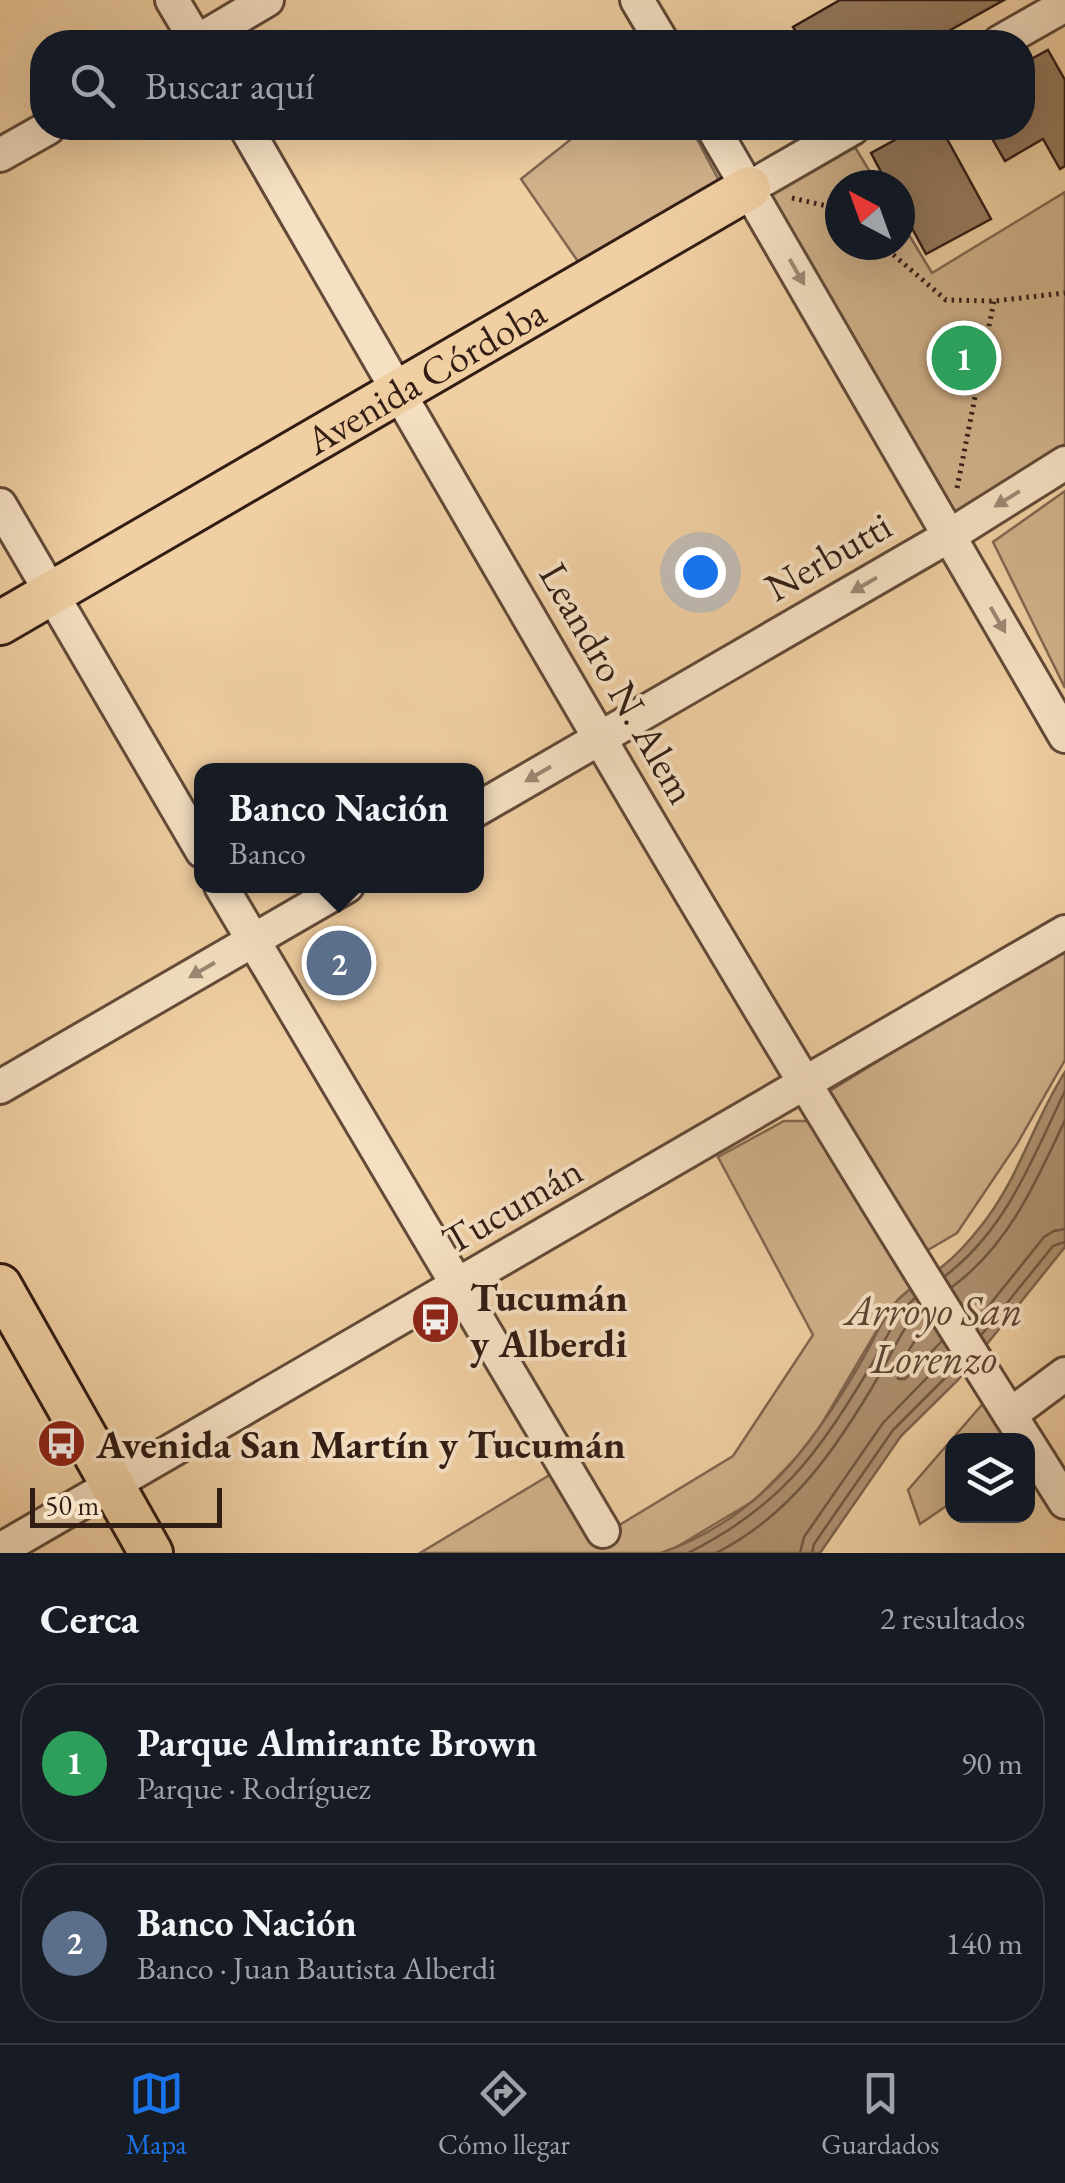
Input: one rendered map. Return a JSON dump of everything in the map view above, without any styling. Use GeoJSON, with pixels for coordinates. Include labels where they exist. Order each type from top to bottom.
{"type":"FeatureCollection","features":[{"type":"Feature","properties":{"kind":"main road","name":"Avenida Córdoba"},"geometry":{"type":"LineString","coordinates":[[0,623],[748,188]]}},
{"type":"Feature","properties":{"kind":"main road"},"geometry":{"type":"LineString","coordinates":[[0,1286],[151,1553]]}},
{"type":"Feature","properties":{"kind":"street"},"geometry":{"type":"LineString","coordinates":[[172,0],[190,30]]}},
{"type":"Feature","properties":{"kind":"street"},"geometry":{"type":"LineString","coordinates":[[217,30],[267,0]]}},
{"type":"Feature","properties":{"kind":"street"},"geometry":{"type":"LineString","coordinates":[[637,0],[655,30]]}},
{"type":"Feature","properties":{"kind":"street"},"geometry":{"type":"LineString","coordinates":[[1021,30],[1065,5]]}},
{"type":"Feature","properties":{"kind":"street"},"geometry":{"type":"LineString","coordinates":[[0,155],[30,138]]}},
{"type":"Feature","properties":{"kind":"street","name":"Leandro N. Alem"},"geometry":{"type":"LineString","coordinates":[[253,140],[600,738],[1021,1433]]}},
{"type":"Feature","properties":{"kind":"street"},"geometry":{"type":"LineString","coordinates":[[719,140],[1065,736]]}},
{"type":"Feature","properties":{"kind":"street","name":"Avenida Córdoba"},"geometry":{"type":"LineString","coordinates":[[748,188],[832,140]]}},
{"type":"Feature","properties":{"kind":"street","name":"Nerbutti"},"geometry":{"type":"LineString","coordinates":[[484,805],[949,536],[1065,462]]}},
{"type":"Feature","properties":{"kind":"street"},"geometry":{"type":"LineString","coordinates":[[0,504],[194,838]]}},
{"type":"Feature","properties":{"kind":"street"},"geometry":{"type":"LineString","coordinates":[[225,893],[603,1530]]}},
{"type":"Feature","properties":{"kind":"street"},"geometry":{"type":"LineString","coordinates":[[0,1087],[335,893]]}},
{"type":"Feature","properties":{"kind":"street","name":"Tucumán"},"geometry":{"type":"LineString","coordinates":[[0,1550],[1065,932]]}},
{"type":"Feature","properties":{"kind":"street"},"geometry":{"type":"LineString","coordinates":[[1021,1433],[1065,1374]]}},
{"type":"Feature","properties":{"kind":"street","name":"Leandro N. Alem"},"geometry":{"type":"LineString","coordinates":[[1035,1455],[1065,1502]]}},
{"type":"Feature","properties":{"kind":"path"},"geometry":{"type":"LineString","coordinates":[[748,188],[825,205]]}},
{"type":"Feature","properties":{"kind":"path"},"geometry":{"type":"LineString","coordinates":[[899,260],[946,300],[1065,293]]}},
{"type":"Feature","properties":{"kind":"path"},"geometry":{"type":"LineString","coordinates":[[949,536],[994,300]]}},
{"type":"Feature","properties":{"kind":"shaded area"},"geometry":{"type":"Polygon","coordinates":[[[570,140],[697,140],[723,188],[579,263],[521,179],[570,140]]]}},
{"type":"Feature","properties":{"kind":"shaded area"},"geometry":{"type":"Polygon","coordinates":[[[853,144],[869,170],[825,170],[825,260],[915,260],[915,245],[932,273],[1065,192],[1065,444],[952,515],[768,192],[853,144]]]}},
{"type":"Feature","properties":{"kind":"shaded area"},"geometry":{"type":"Polygon","coordinates":[[[1065,491],[1065,688],[993,542],[1065,491]]]}},
{"type":"Feature","properties":{"kind":"shaded area"},"geometry":{"type":"Polygon","coordinates":[[[1065,945],[1065,1060],[1017,1144],[957,1233],[926,1251],[825,1094],[1065,945]]]}},
{"type":"Feature","properties":{"kind":"shaded area"},"geometry":{"type":"Polygon","coordinates":[[[784,1121],[820,1121],[918,1284],[877,1330],[810,1444],[755,1500],[662,1553],[420,1553],[553,1473],[584,1529],[621,1524],[733,1456],[813,1335],[718,1157],[784,1121]]]}},
{"type":"Feature","properties":{"kind":"shaded area"},"geometry":{"type":"Polygon","coordinates":[[[986,1400],[1007,1433],[957,1433],[986,1400]]]}},
{"type":"Feature","properties":{"kind":"shaded area"},"geometry":{"type":"Polygon","coordinates":[[[945,1447],[945,1507],[920,1524],[908,1490],[945,1447]]]}},
{"type":"Feature","properties":{"kind":"water","name":"Arroyo San Lorenzo"},"geometry":{"type":"Polygon","coordinates":[[[1065,1072],[1065,1247],[958,1380],[901,1436],[820,1553],[661,1553],[727,1520],[779,1477],[802,1451],[896,1302],[954,1256],[994,1208],[1065,1072]]]}},
{"type":"Feature","properties":{"kind":"building"},"geometry":{"type":"Polygon","coordinates":[[[840,0],[1004,0],[950,30],[793,27],[840,0]]]}},
{"type":"Feature","properties":{"kind":"building"},"geometry":{"type":"Polygon","coordinates":[[[1048,50],[1065,80],[1065,166],[1060,169],[1043,139],[1005,161],[993,140],[1035,140],[1035,57],[1048,50]]]}},
{"type":"Feature","properties":{"kind":"building"},"geometry":{"type":"Polygon","coordinates":[[[895,140],[948,140],[991,219],[926,254],[915,234],[915,170],[880,170],[871,153],[895,140]]]}},
{"type":"Feature","properties":{"kind":"place","name":"Parque Almirante Brown"},"geometry":{"type":"Point","coordinates":[964,358]}},
{"type":"Feature","properties":{"kind":"place","name":"Banco Nación"},"geometry":{"type":"Point","coordinates":[339,963]}},
{"type":"Feature","properties":{"kind":"place","name":"Tucumán y Alberdi"},"geometry":{"type":"Point","coordinates":[435,1320]}},
{"type":"Feature","properties":{"kind":"place","name":"Avenida San Martín y Tucumán"},"geometry":{"type":"Point","coordinates":[61,1444]}}]}
